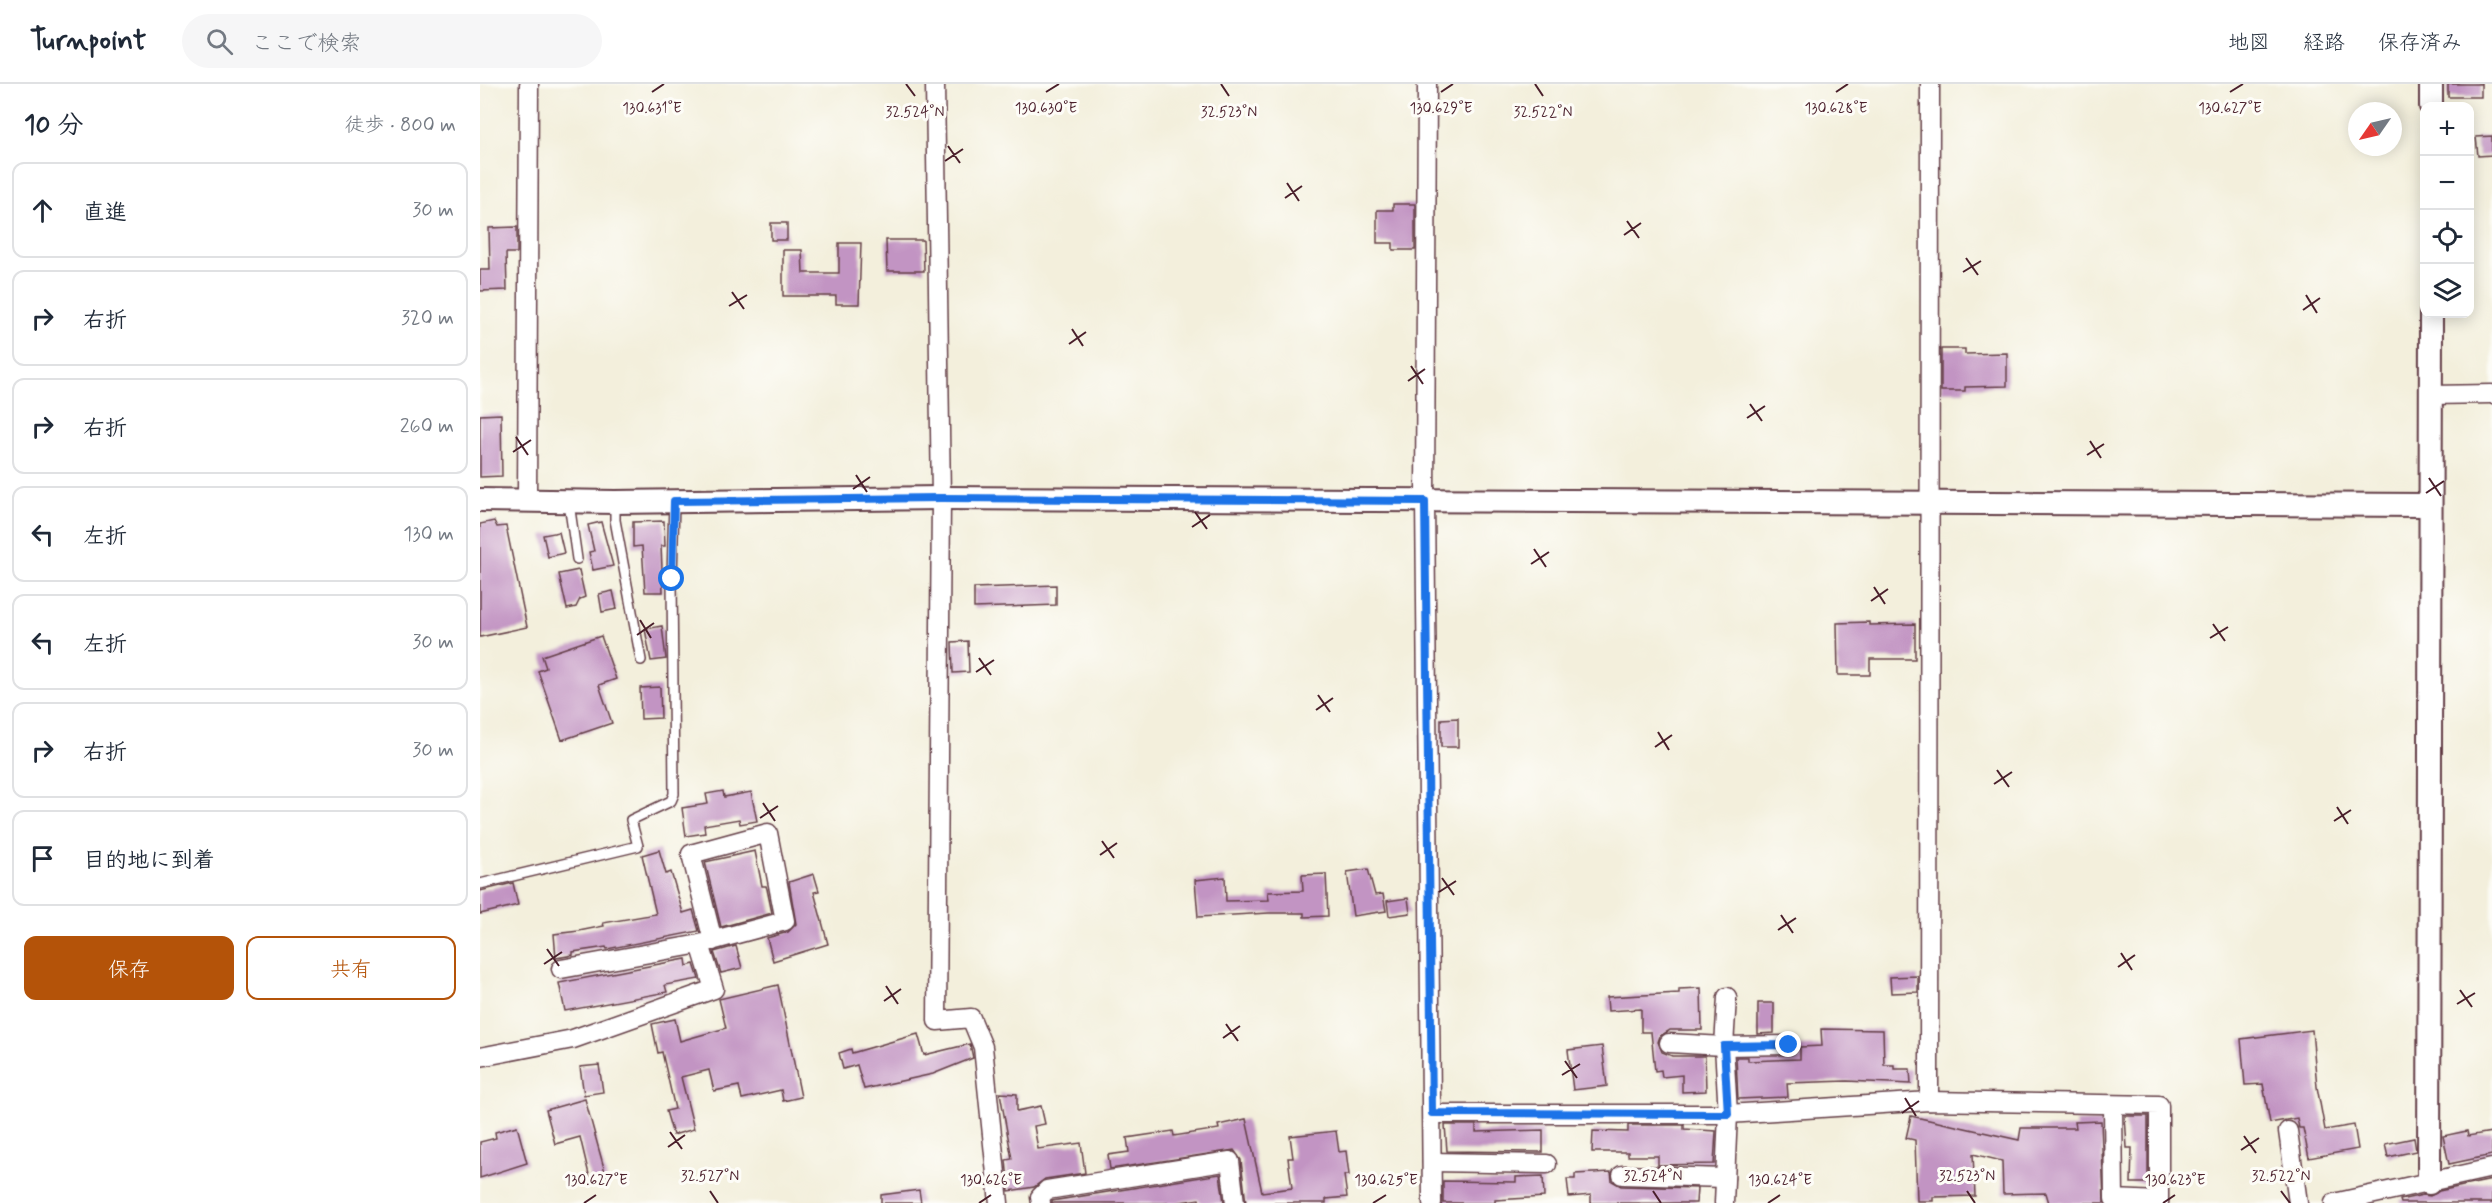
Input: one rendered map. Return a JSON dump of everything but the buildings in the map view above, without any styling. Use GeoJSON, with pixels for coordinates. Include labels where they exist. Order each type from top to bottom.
{"type":"FeatureCollection","features":[{"type":"Feature","properties":{"kind":"street"},"geometry":{"type":"LineString","coordinates":[[527,501],[528,84]]}},
{"type":"Feature","properties":{"kind":"street"},"geometry":{"type":"LineString","coordinates":[[935,84],[941,498],[937,1021],[971,1018],[983,1047],[999,1203]]}},
{"type":"Feature","properties":{"kind":"street"},"geometry":{"type":"LineString","coordinates":[[1426,84],[1425,501],[1432,1203]]}},
{"type":"Feature","properties":{"kind":"street"},"geometry":{"type":"LineString","coordinates":[[1929,1101],[1930,84]]}},
{"type":"Feature","properties":{"kind":"street"},"geometry":{"type":"LineString","coordinates":[[2431,84],[2431,102]]}},
{"type":"Feature","properties":{"kind":"street"},"geometry":{"type":"LineString","coordinates":[[2428,1183],[2431,318]]}},
{"type":"Feature","properties":{"kind":"street"},"geometry":{"type":"LineString","coordinates":[[2431,395],[2492,394]]}},
{"type":"Feature","properties":{"kind":"street"},"geometry":{"type":"LineString","coordinates":[[480,500],[615,502],[941,498],[2429,504]]}},
{"type":"Feature","properties":{"kind":"street"},"geometry":{"type":"LineString","coordinates":[[480,1057],[573,1039],[714,990],[707,942],[691,854],[768,833],[785,921],[707,942],[561,969]]}},
{"type":"Feature","properties":{"kind":"street"},"geometry":{"type":"LineString","coordinates":[[1724,1203],[1728,1114],[1724,1046],[1727,997]]}},
{"type":"Feature","properties":{"kind":"street"},"geometry":{"type":"LineString","coordinates":[[1669,1043],[1724,1046],[1789,1045]]}},
{"type":"Feature","properties":{"kind":"street"},"geometry":{"type":"LineString","coordinates":[[1432,1113],[1728,1114],[1929,1101],[2158,1105],[2158,1202],[2112,1201],[2113,1105]]}},
{"type":"Feature","properties":{"kind":"street"},"geometry":{"type":"LineString","coordinates":[[2288,1131],[2298,1203]]}},
{"type":"Feature","properties":{"kind":"street"},"geometry":{"type":"LineString","coordinates":[[1041,1203],[1040,1197],[1047,1190],[1230,1161],[1235,1203]]}},
{"type":"Feature","properties":{"kind":"street"},"geometry":{"type":"LineString","coordinates":[[1432,1162],[1547,1164]]}},
{"type":"Feature","properties":{"kind":"street"},"geometry":{"type":"LineString","coordinates":[[2334,1203],[2492,1168]]}},
{"type":"Feature","properties":{"kind":"street"},"geometry":{"type":"LineString","coordinates":[[1622,1174],[1725,1178]]}},
{"type":"Feature","properties":{"kind":"lane"},"geometry":{"type":"LineString","coordinates":[[569,501],[577,559]]}},
{"type":"Feature","properties":{"kind":"lane"},"geometry":{"type":"LineString","coordinates":[[480,884],[638,846],[631,820],[671,801],[674,794],[674,501]]}},
{"type":"Feature","properties":{"kind":"lane"},"geometry":{"type":"LineString","coordinates":[[615,502],[615,520],[641,660]]}},
{"type":"Feature","properties":{"kind":"route"},"geometry":{"type":"LineString","coordinates":[[672,579],[674,501],[941,498],[1425,501],[1432,1113],[1728,1114],[1724,1046],[1789,1045]]}}]}
